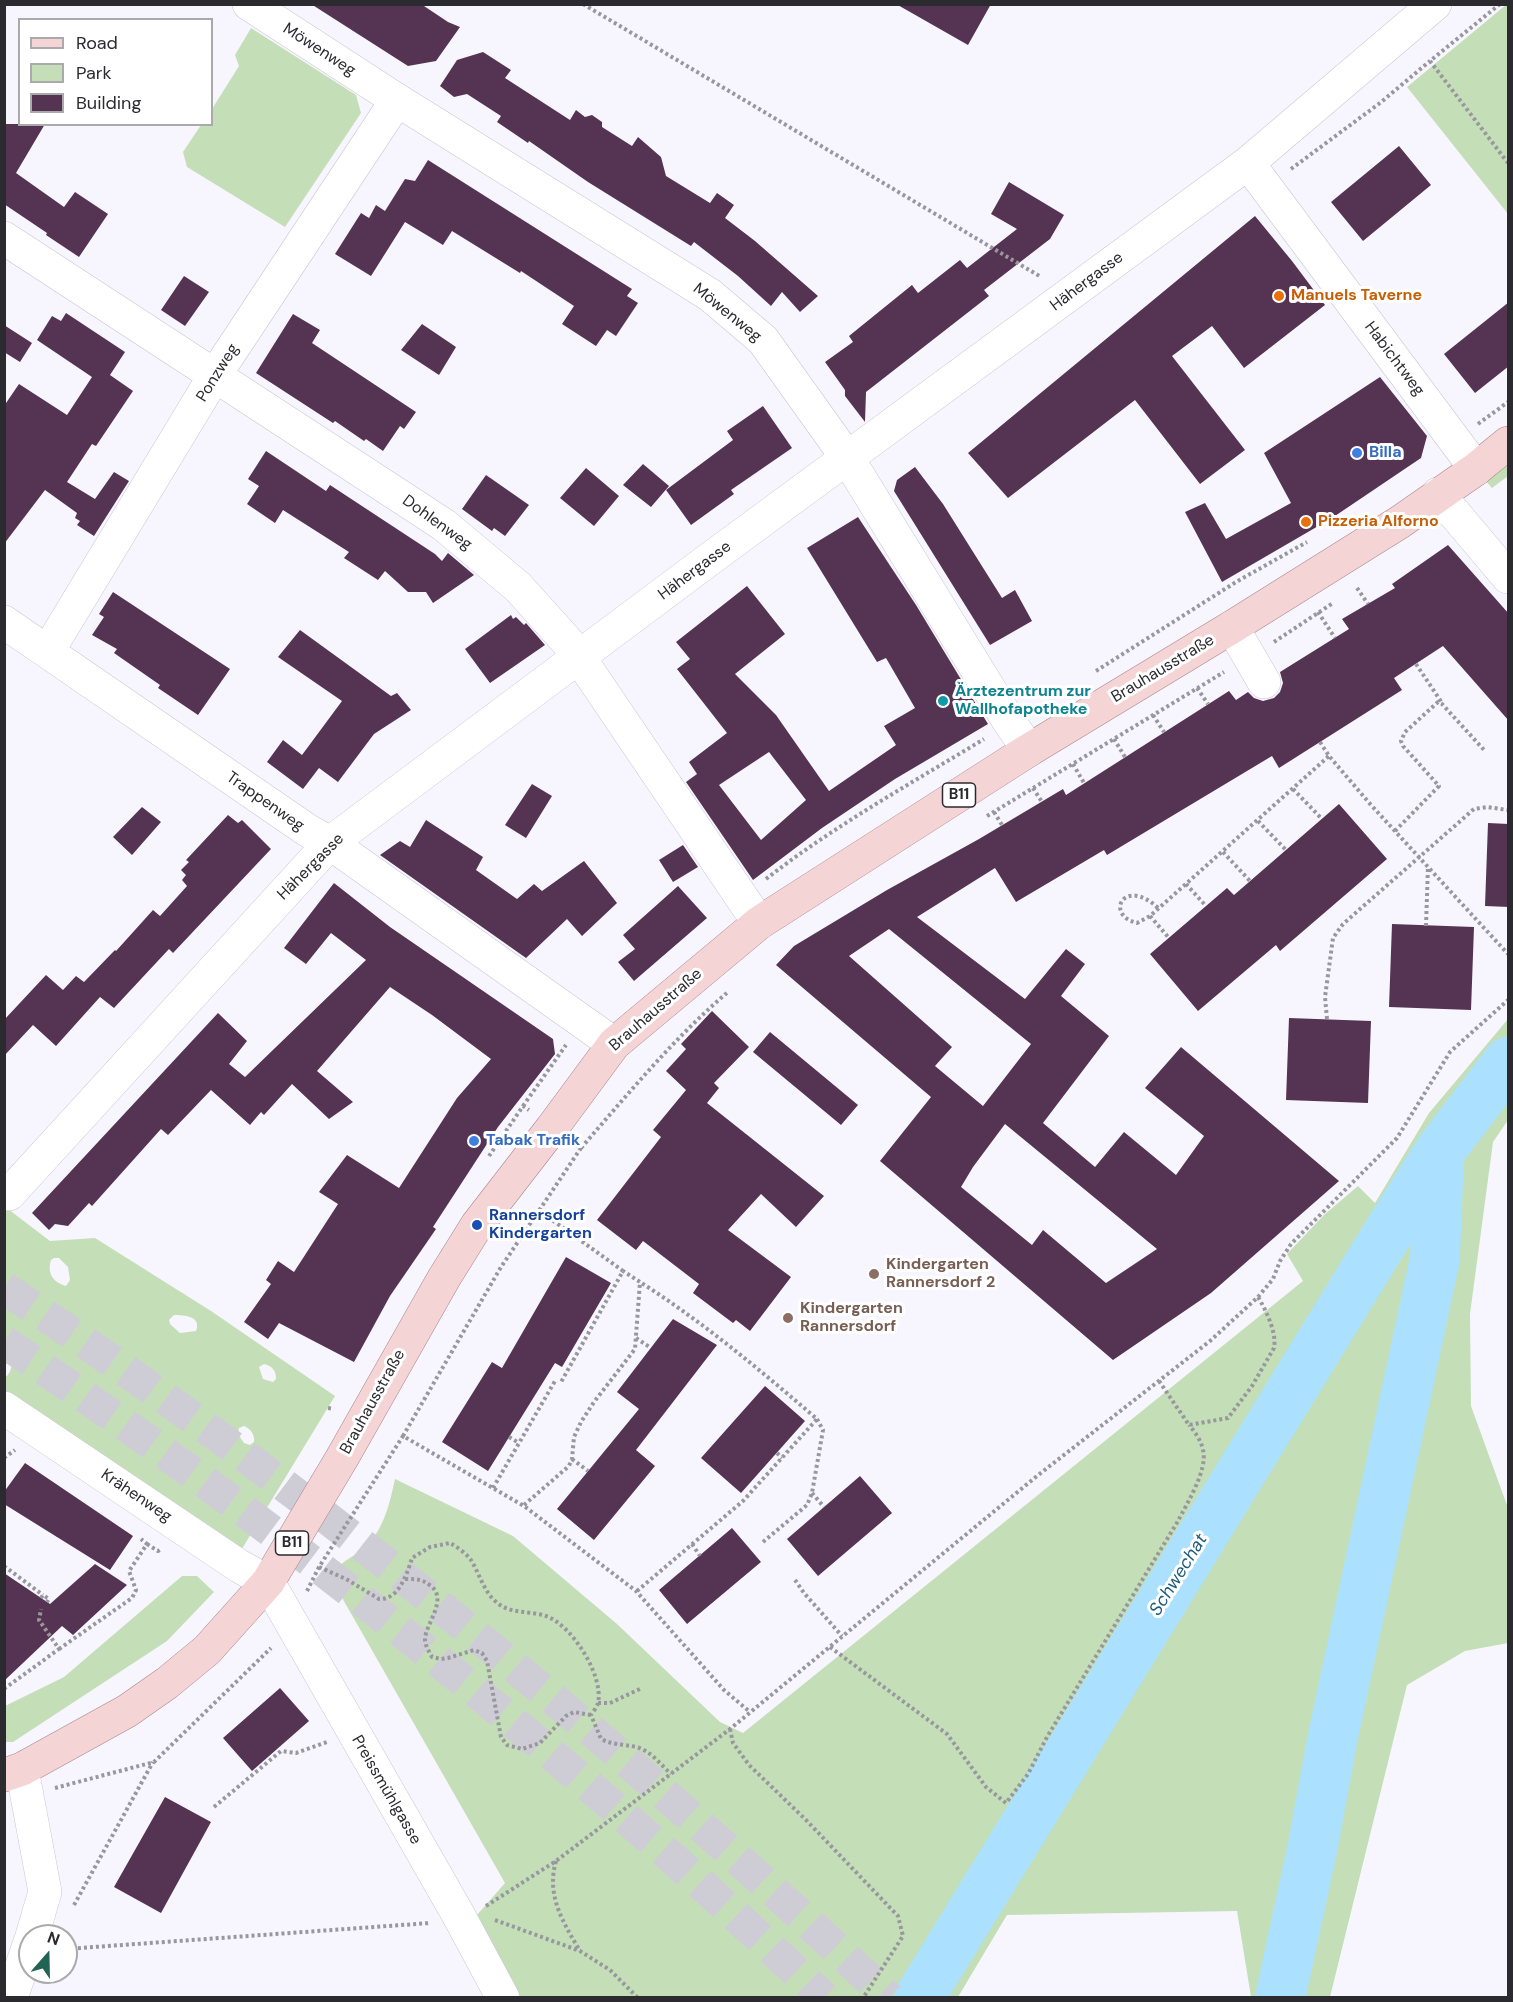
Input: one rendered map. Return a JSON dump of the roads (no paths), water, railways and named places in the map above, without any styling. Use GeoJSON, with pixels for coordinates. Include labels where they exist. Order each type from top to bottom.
{"type":"FeatureCollection","features":[{"type":"Feature","properties":{"kind":"main road","name":"Brauhausstraße"},"geometry":{"type":"LineString","coordinates":[[18,1780],[167,1683],[207,1650],[268,1582],[471,1233],[614,1044],[759,923],[1029,750],[1400,522],[1509,443]]}},
{"type":"Feature","properties":{"kind":"street","name":"Möwenweg"},"geometry":{"type":"LineString","coordinates":[[249,4],[397,100],[710,295],[763,340],[848,459],[1010,723],[1029,750]]}},
{"type":"Feature","properties":{"kind":"street","name":"Hähergasse"},"geometry":{"type":"LineString","coordinates":[[9,1194],[330,843],[715,555],[1248,163],[1435,4]]}},
{"type":"Feature","properties":{"kind":"street","name":"Ponzweg"},"geometry":{"type":"LineString","coordinates":[[48,651],[215,375],[397,100]]}},
{"type":"Feature","properties":{"kind":"street","name":"Habichtweg"},"geometry":{"type":"LineString","coordinates":[[1248,163],[1476,468]]}},
{"type":"Feature","properties":{"kind":"street","name":"Dohlenweg"},"geometry":{"type":"LineString","coordinates":[[4,238],[444,525],[518,587],[572,647],[759,923]]}},
{"type":"Feature","properties":{"kind":"street"},"geometry":{"type":"LineString","coordinates":[[1438,495],[1509,577]]}},
{"type":"Feature","properties":{"kind":"street","name":"Trappenweg"},"geometry":{"type":"LineString","coordinates":[[4,622],[307,830],[330,843],[614,1044]]}},
{"type":"Feature","properties":{"kind":"street"},"geometry":{"type":"LineString","coordinates":[[1232,627],[1257,669]]}},
{"type":"Feature","properties":{"kind":"street","name":"Krähenweg"},"geometry":{"type":"LineString","coordinates":[[4,1408],[239,1566],[268,1582]]}},
{"type":"Feature","properties":{"kind":"street","name":"Preissmühlgasse"},"geometry":{"type":"LineString","coordinates":[[268,1582],[353,1732],[467,1914],[503,1998]]}},
{"type":"Feature","properties":{"kind":"street"},"geometry":{"type":"LineString","coordinates":[[18,1780],[45,1892],[36,1924]]}},
{"type":"Feature","properties":{"kind":"street"},"geometry":{"type":"LineString","coordinates":[[11,1998],[18,1977]]}},
{"type":"Feature","properties":{"kind":"waterway","name":"Schwechat"},"geometry":{"type":"LineString","coordinates":[[919,1998],[1391,1228],[1439,1152],[1508,1062]]}},
{"type":"Feature","properties":{"kind":"waterway","name":"Schwechat"},"geometry":{"type":"LineString","coordinates":[[1280,1998],[1435,1258],[1439,1152]]}},
{"type":"Feature","properties":{"kind":"tunnel"},"geometry":{"type":"LineString","coordinates":[[4,1288],[168,1400],[248,1458],[483,1641],[667,1796],[795,1910],[889,1998]]}},
{"type":"Feature","properties":{"kind":"tunnel"},"geometry":{"type":"LineString","coordinates":[[4,1342],[178,1462],[430,1654],[672,1858],[824,1998]]}},
{"type":"Feature","properties":{"kind":"place","name":"Manuels Taverne"},"geometry":{"type":"Point","coordinates":[1279,296]}},
{"type":"Feature","properties":{"kind":"place","name":"Billa"},"geometry":{"type":"Point","coordinates":[1357,453]}},
{"type":"Feature","properties":{"kind":"place","name":"Pizzeria Alforno"},"geometry":{"type":"Point","coordinates":[1306,522]}},
{"type":"Feature","properties":{"kind":"place","name":"Ärztezentrum zur Wallhofapotheke"},"geometry":{"type":"Point","coordinates":[943,701]}},
{"type":"Feature","properties":{"kind":"place","name":"Tabak Trafik"},"geometry":{"type":"Point","coordinates":[474,1141]}},
{"type":"Feature","properties":{"kind":"place","name":"Rannersdorf Kindergarten"},"geometry":{"type":"Point","coordinates":[477,1225]}},
{"type":"Feature","properties":{"kind":"place","name":"Kindergarten Rannersdorf 2"},"geometry":{"type":"Point","coordinates":[874,1274]}},
{"type":"Feature","properties":{"kind":"place","name":"Kindergarten Rannersdorf"},"geometry":{"type":"Point","coordinates":[788,1318]}}]}
